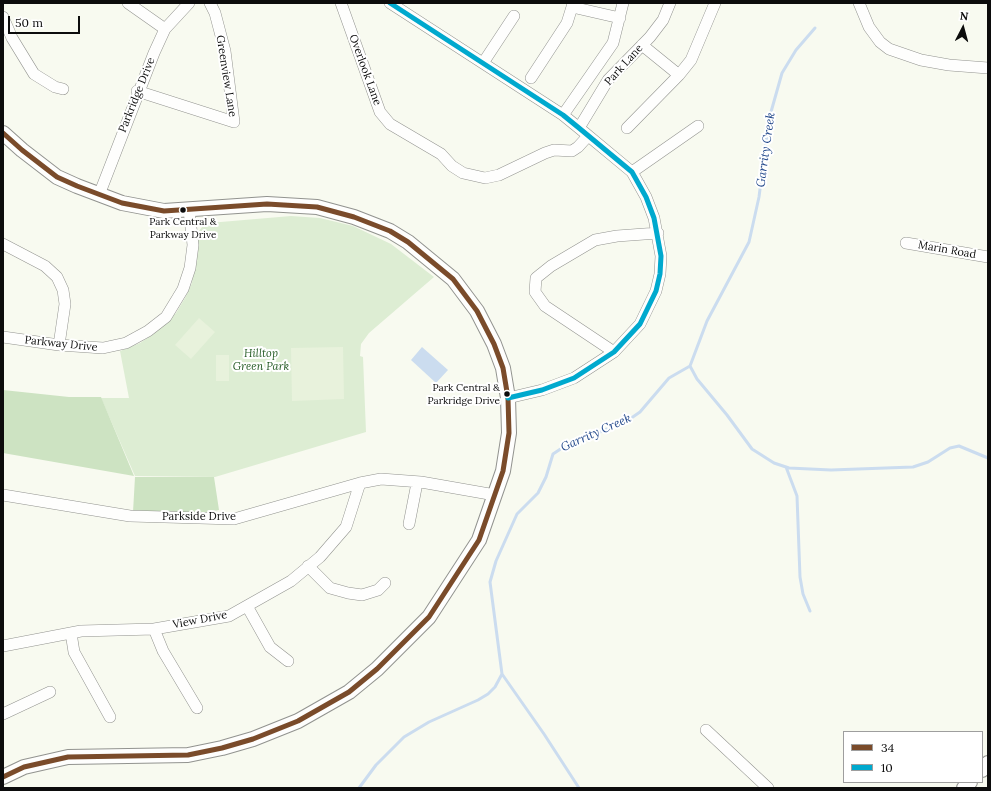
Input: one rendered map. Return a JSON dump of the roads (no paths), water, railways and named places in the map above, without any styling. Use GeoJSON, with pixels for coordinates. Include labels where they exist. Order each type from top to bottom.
{"type":"FeatureCollection","features":[{"type":"Feature","properties":{"kind":"street"},"geometry":{"type":"LineString","coordinates":[[128,3],[165,29]]}},
{"type":"Feature","properties":{"kind":"street","name":"Parkridge Drive"},"geometry":{"type":"LineString","coordinates":[[99,195],[138,91],[165,29],[189,3]]}},
{"type":"Feature","properties":{"kind":"street","name":"Greenview Lane"},"geometry":{"type":"LineString","coordinates":[[138,91],[234,122],[225,52],[215,13],[210,3]]}},
{"type":"Feature","properties":{"kind":"street","name":"Overlook Lane"},"geometry":{"type":"LineString","coordinates":[[340,3],[380,112],[390,124],[441,154],[452,166],[463,174],[485,178],[499,175],[554,150],[572,151],[588,136]]}},
{"type":"Feature","properties":{"kind":"street"},"geometry":{"type":"LineString","coordinates":[[390,3],[563,115],[632,172],[646,197],[658,233],[661,256],[660,274],[656,291],[640,324],[614,352],[592,367],[560,384],[508,398]]}},
{"type":"Feature","properties":{"kind":"street","name":"Park Lane"},"geometry":{"type":"LineString","coordinates":[[563,115],[613,43],[623,3]]}},
{"type":"Feature","properties":{"kind":"street","name":"Park Lane"},"geometry":{"type":"LineString","coordinates":[[579,128],[608,80],[642,45],[663,20],[670,3]]}},
{"type":"Feature","properties":{"kind":"street"},"geometry":{"type":"LineString","coordinates":[[628,128],[679,75],[691,60],[715,3]]}},
{"type":"Feature","properties":{"kind":"street"},"geometry":{"type":"LineString","coordinates":[[859,3],[869,26],[880,42],[889,49],[921,60],[949,65],[988,68]]}},
{"type":"Feature","properties":{"kind":"street"},"geometry":{"type":"LineString","coordinates":[[530,78],[567,23],[572,5],[620,18]]}},
{"type":"Feature","properties":{"kind":"street"},"geometry":{"type":"LineString","coordinates":[[483,63],[514,16]]}},
{"type":"Feature","properties":{"kind":"street"},"geometry":{"type":"LineString","coordinates":[[3,17],[12,38],[34,74],[55,87],[63,89]]}},
{"type":"Feature","properties":{"kind":"street"},"geometry":{"type":"LineString","coordinates":[[642,45],[679,75]]}},
{"type":"Feature","properties":{"kind":"street"},"geometry":{"type":"LineString","coordinates":[[632,172],[698,126]]}},
{"type":"Feature","properties":{"kind":"street"},"geometry":{"type":"LineString","coordinates":[[3,133],[39,164],[57,177],[99,195],[142,207],[164,211],[267,204],[317,207],[360,219],[390,231],[408,242],[453,279],[477,311],[494,344],[502,368],[508,398],[509,434],[503,471],[479,540],[429,617],[378,669],[349,692],[298,721],[253,739],[222,748],[188,755],[68,757],[24,767],[3,777]]}},
{"type":"Feature","properties":{"kind":"street","name":"Parkway Drive"},"geometry":{"type":"LineString","coordinates":[[3,337],[59,345],[103,348],[126,343],[148,331],[166,317],[183,289],[190,268],[194,245],[189,210]]}},
{"type":"Feature","properties":{"kind":"street"},"geometry":{"type":"LineString","coordinates":[[614,352],[545,306],[535,292],[536,278],[551,266],[595,240],[617,236],[658,233]]}},
{"type":"Feature","properties":{"kind":"street","name":"Marin Road"},"geometry":{"type":"LineString","coordinates":[[906,243],[988,257]]}},
{"type":"Feature","properties":{"kind":"street"},"geometry":{"type":"LineString","coordinates":[[3,244],[45,266],[57,277],[63,290],[65,304],[59,345]]}},
{"type":"Feature","properties":{"kind":"street","name":"Parkside Drive"},"geometry":{"type":"LineString","coordinates":[[3,495],[130,516],[234,519],[360,483],[381,479],[495,495]]}},
{"type":"Feature","properties":{"kind":"street","name":"View Drive"},"geometry":{"type":"LineString","coordinates":[[3,646],[71,633],[154,629],[229,616],[291,581],[320,557],[346,527],[360,483]]}},
{"type":"Feature","properties":{"kind":"street"},"geometry":{"type":"LineString","coordinates":[[409,524],[416,483]]}},
{"type":"Feature","properties":{"kind":"street"},"geometry":{"type":"LineString","coordinates":[[308,566],[330,588],[348,593],[362,595],[378,590],[385,583]]}},
{"type":"Feature","properties":{"kind":"street"},"geometry":{"type":"LineString","coordinates":[[247,606],[270,647],[288,660]]}},
{"type":"Feature","properties":{"kind":"street"},"geometry":{"type":"LineString","coordinates":[[154,629],[164,651],[197,708]]}},
{"type":"Feature","properties":{"kind":"street"},"geometry":{"type":"LineString","coordinates":[[71,633],[74,652],[110,717]]}},
{"type":"Feature","properties":{"kind":"street"},"geometry":{"type":"LineString","coordinates":[[3,714],[50,692]]}},
{"type":"Feature","properties":{"kind":"street"},"geometry":{"type":"LineString","coordinates":[[706,730],[768,788]]}},
{"type":"Feature","properties":{"kind":"water"},"geometry":{"type":"Polygon","coordinates":[[[422,347],[448,370],[436,383],[411,360],[422,347]]]}},
{"type":"Feature","properties":{"kind":"waterway","name":"Garrity Creek"},"geometry":{"type":"LineString","coordinates":[[579,788],[544,734],[502,674],[490,582],[496,561],[517,514],[538,493],[546,477],[553,454],[565,446],[627,421],[640,412],[669,378],[690,366],[707,321],[749,242],[759,197],[769,119],[782,73],[796,50],[815,28]]}},
{"type":"Feature","properties":{"kind":"waterway","name":"Garrity Creek"},"geometry":{"type":"LineString","coordinates":[[690,366],[697,379],[727,415],[752,449],[774,463],[789,468],[831,470],[913,467],[928,462],[950,448],[959,446],[988,458]]}},
{"type":"Feature","properties":{"kind":"waterway"},"geometry":{"type":"LineString","coordinates":[[786,467],[797,496],[800,577],[803,594],[810,611]]}},
{"type":"Feature","properties":{"kind":"waterway","name":"Garrity Creek"},"geometry":{"type":"LineString","coordinates":[[359,788],[376,765],[404,737],[429,722],[488,694],[495,687],[502,674]]}},
{"type":"Feature","properties":{"kind":"place","name":"Park Central & Parkway Drive"},"geometry":{"type":"Point","coordinates":[183,210]}},
{"type":"Feature","properties":{"kind":"place","name":"Park Central & Parkridge Drive"},"geometry":{"type":"Point","coordinates":[507,394]}},
{"type":"Feature","properties":{"kind":"park label","name":"Hilltop Green Park"},"geometry":{"type":"Point","coordinates":[261,360]}}]}
